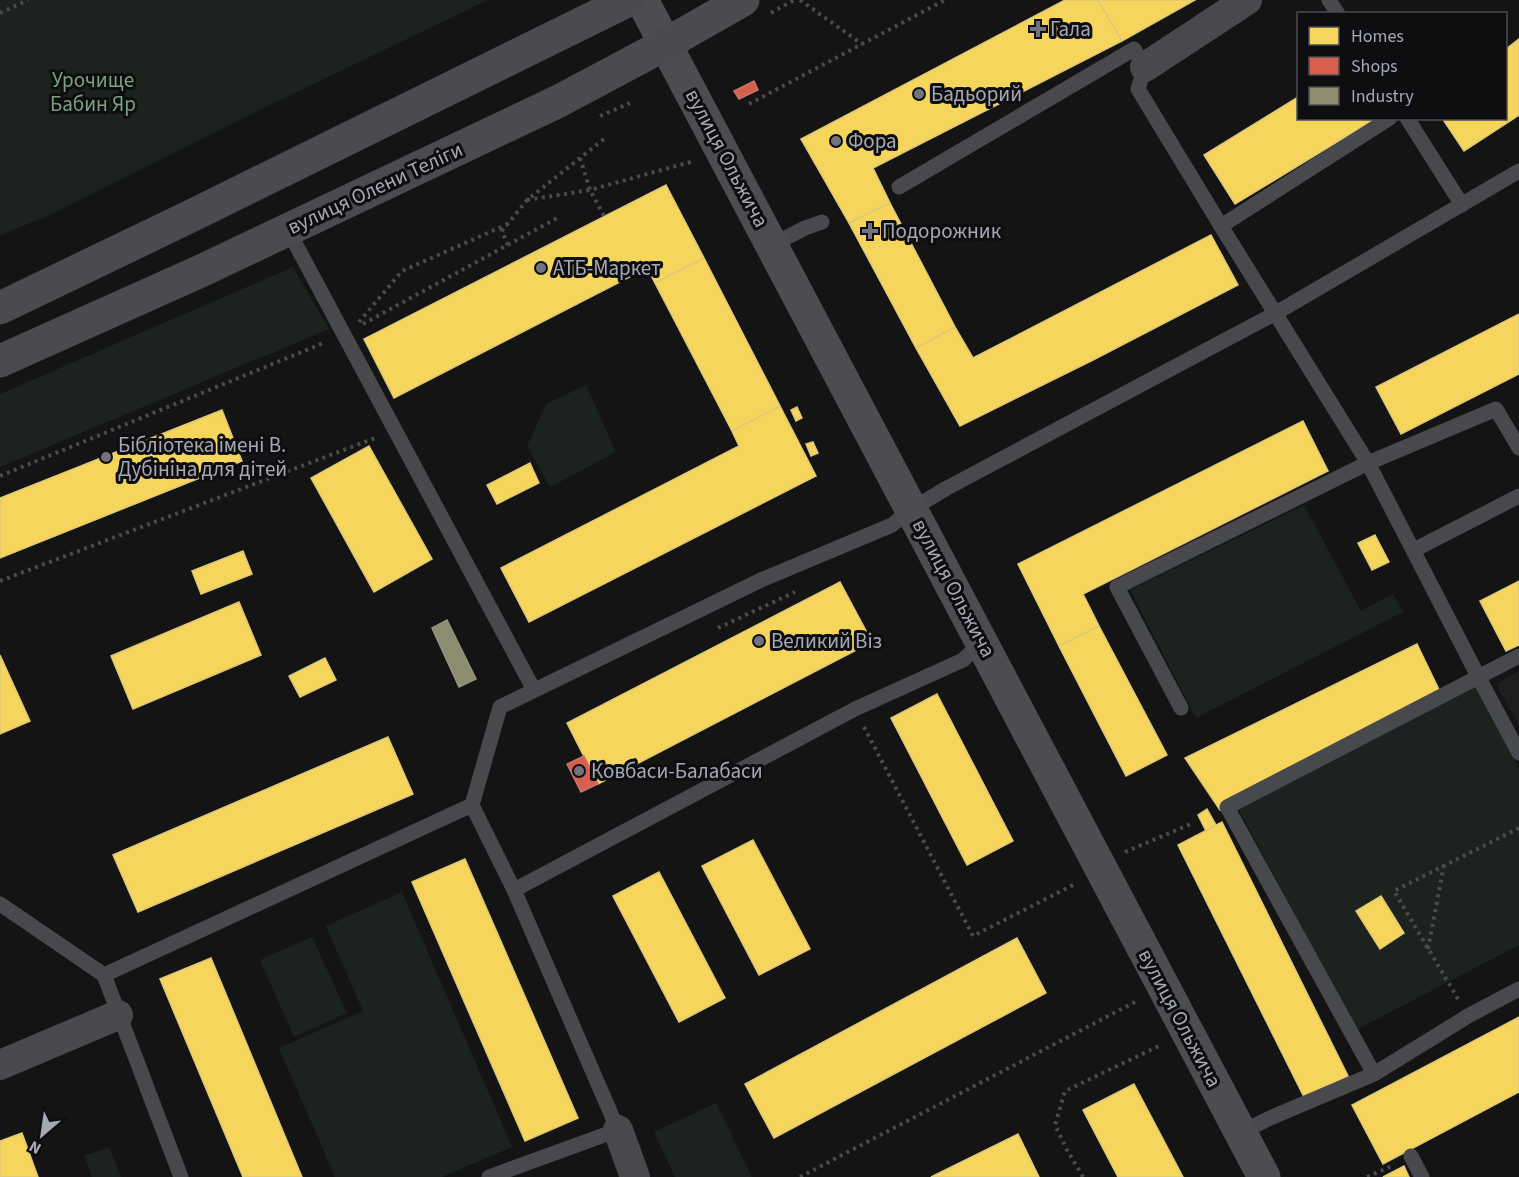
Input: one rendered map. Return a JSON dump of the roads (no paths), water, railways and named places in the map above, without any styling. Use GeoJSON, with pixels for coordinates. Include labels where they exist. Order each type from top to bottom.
{"type":"FeatureCollection","features":[{"type":"Feature","properties":{"kind":"main road"},"geometry":{"type":"LineString","coordinates":[[0,308],[629,0]]}},
{"type":"Feature","properties":{"kind":"main road","name":"вулиця Ольжича"},"geometry":{"type":"LineString","coordinates":[[642,0],[1264,1177]]}},
{"type":"Feature","properties":{"kind":"main road","name":"вулиця Олени Теліги"},"geometry":{"type":"LineString","coordinates":[[0,361],[288,230],[559,101],[666,44],[755,7]]}},
{"type":"Feature","properties":{"kind":"street"},"geometry":{"type":"LineString","coordinates":[[1145,67],[1247,0]]}},
{"type":"Feature","properties":{"kind":"street"},"geometry":{"type":"LineString","coordinates":[[0,1065],[39,1054],[118,1015]]}},
{"type":"Feature","properties":{"kind":"street"},"geometry":{"type":"LineString","coordinates":[[618,1130],[635,1177]]}},
{"type":"Feature","properties":{"kind":"lane"},"geometry":{"type":"LineString","coordinates":[[899,187],[1134,49],[1145,67],[1138,89],[1368,463],[1519,753]]}},
{"type":"Feature","properties":{"kind":"lane"},"geometry":{"type":"LineString","coordinates":[[1221,226],[1387,120]]}},
{"type":"Feature","properties":{"kind":"lane"},"geometry":{"type":"LineString","coordinates":[[1408,120],[1462,205]]}},
{"type":"Feature","properties":{"kind":"lane"},"geometry":{"type":"LineString","coordinates":[[489,1177],[618,1130],[514,890],[472,805],[500,707],[761,580],[892,525],[912,509],[957,483],[1276,313],[1519,171]]}},
{"type":"Feature","properties":{"kind":"lane"},"geometry":{"type":"LineString","coordinates":[[772,245],[822,222]]}},
{"type":"Feature","properties":{"kind":"lane"},"geometry":{"type":"LineString","coordinates":[[288,230],[348,333],[394,430],[534,690]]}},
{"type":"Feature","properties":{"kind":"lane"},"geometry":{"type":"LineString","coordinates":[[1181,708],[1117,587],[1368,463],[1496,409],[1519,448]]}},
{"type":"Feature","properties":{"kind":"lane"},"geometry":{"type":"LineString","coordinates":[[1414,550],[1519,496]]}},
{"type":"Feature","properties":{"kind":"lane"},"geometry":{"type":"LineString","coordinates":[[514,890],[855,709],[963,660],[982,642]]}},
{"type":"Feature","properties":{"kind":"lane"},"geometry":{"type":"LineString","coordinates":[[1374,1074],[1227,807],[1519,656]]}},
{"type":"Feature","properties":{"kind":"lane"},"geometry":{"type":"LineString","coordinates":[[104,975],[472,805]]}},
{"type":"Feature","properties":{"kind":"lane"},"geometry":{"type":"LineString","coordinates":[[0,904],[104,975],[181,1177]]}},
{"type":"Feature","properties":{"kind":"lane"},"geometry":{"type":"LineString","coordinates":[[1240,1133],[1374,1074],[1468,1016],[1519,988]]}},
{"type":"Feature","properties":{"kind":"lane"},"geometry":{"type":"LineString","coordinates":[[1411,1156],[1422,1177]]}},
{"type":"Feature","properties":{"kind":"place","name":"Гала"},"geometry":{"type":"Point","coordinates":[1038,29]}},
{"type":"Feature","properties":{"kind":"place","name":"Бадьорий"},"geometry":{"type":"Point","coordinates":[919,94]}},
{"type":"Feature","properties":{"kind":"place","name":"Фора"},"geometry":{"type":"Point","coordinates":[836,141]}},
{"type":"Feature","properties":{"kind":"place","name":"Подорожник"},"geometry":{"type":"Point","coordinates":[870,231]}},
{"type":"Feature","properties":{"kind":"place","name":"АТБ-Маркет"},"geometry":{"type":"Point","coordinates":[541,268]}},
{"type":"Feature","properties":{"kind":"place","name":"Бібліотека імені В. Дубініна для дітей"},"geometry":{"type":"Point","coordinates":[106,457]}},
{"type":"Feature","properties":{"kind":"place","name":"Великий Віз"},"geometry":{"type":"Point","coordinates":[759,641]}},
{"type":"Feature","properties":{"kind":"place","name":"Ковбаси-Балабаси"},"geometry":{"type":"Point","coordinates":[579,771]}},
{"type":"Feature","properties":{"kind":"park label","name":"Урочище Бабин Яр"},"geometry":{"type":"Point","coordinates":[93,92]}}]}
